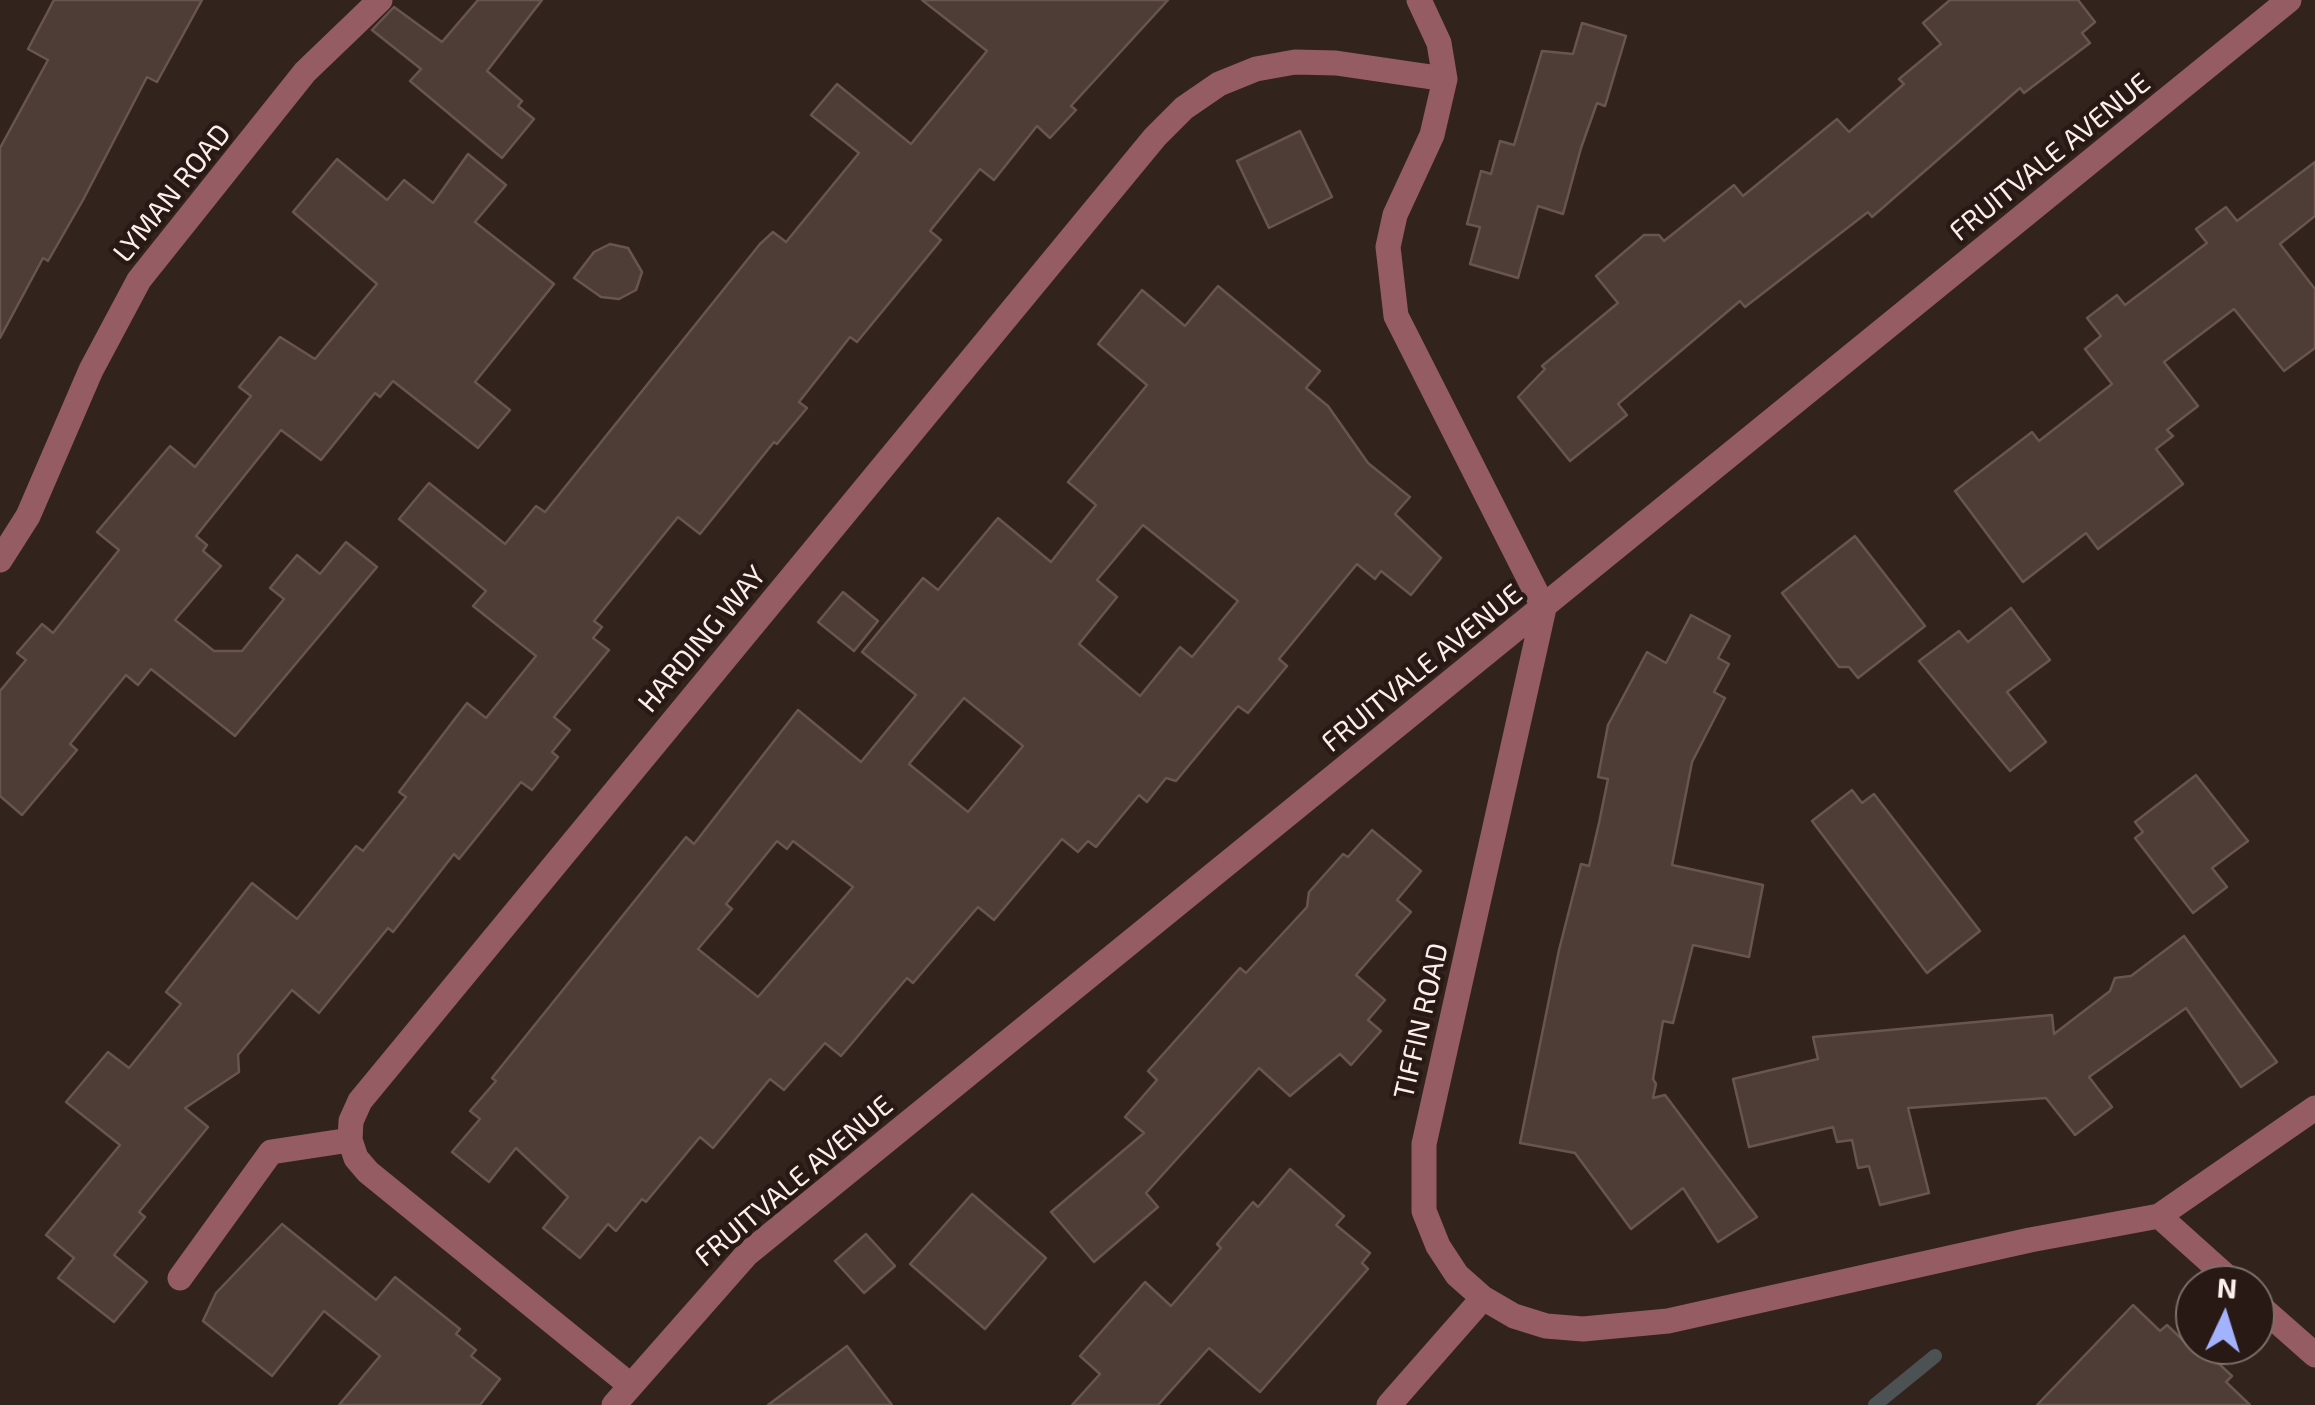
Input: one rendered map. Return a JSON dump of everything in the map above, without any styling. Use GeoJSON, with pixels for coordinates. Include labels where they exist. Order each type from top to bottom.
{"type":"FeatureCollection","features":[{"type":"Feature","properties":{"kind":"street","name":"LYMAN ROAD"},"geometry":{"type":"LineString","coordinates":[[0,560],[28,516],[91,370],[139,280],[305,72],[380,0]]}},
{"type":"Feature","properties":{"kind":"street"},"geometry":{"type":"LineString","coordinates":[[1419,0],[1439,43],[1445,79],[1432,135],[1394,214],[1388,247],[1396,316],[1544,608]]}},
{"type":"Feature","properties":{"kind":"street","name":"FRUITVALE AVENUE"},"geometry":{"type":"LineString","coordinates":[[622,1395],[747,1254],[2289,0]]}},
{"type":"Feature","properties":{"kind":"street","name":"HARDING WAY"},"geometry":{"type":"LineString","coordinates":[[350,1140],[360,1102],[1155,137],[1184,108],[1218,84],[1256,69],[1295,62],[1336,63],[1445,79]]}},
{"type":"Feature","properties":{"kind":"street","name":"TIFFIN ROAD"},"geometry":{"type":"LineString","coordinates":[[1544,608],[1424,1144],[1420,1177],[1424,1211],[1438,1246],[1457,1275],[1483,1298],[1514,1316],[1546,1326],[1622,1327],[2159,1216]]}},
{"type":"Feature","properties":{"kind":"street"},"geometry":{"type":"LineString","coordinates":[[2214,1265],[2159,1216],[2315,1108]]}},
{"type":"Feature","properties":{"kind":"street"},"geometry":{"type":"LineString","coordinates":[[180,1278],[271,1152],[350,1140],[368,1172],[622,1395]]}},
{"type":"Feature","properties":{"kind":"street"},"geometry":{"type":"LineString","coordinates":[[1389,1405],[1483,1298]]}},
{"type":"Feature","properties":{"kind":"street"},"geometry":{"type":"LineString","coordinates":[[2275,1320],[2315,1355]]}},
{"type":"Feature","properties":{"kind":"building"},"geometry":{"type":"Polygon","coordinates":[[[54,0],[202,0],[157,82],[147,77],[83,200],[48,261],[43,258],[0,338],[0,148],[48,60],[28,49],[54,0]]]}},
{"type":"Feature","properties":{"kind":"building"},"geometry":{"type":"Polygon","coordinates":[[[478,0],[542,0],[487,71],[522,101],[518,106],[534,119],[502,158],[410,81],[421,69],[372,30],[394,7],[442,42],[478,0]]]}},
{"type":"Feature","properties":{"kind":"building"},"geometry":{"type":"Polygon","coordinates":[[[922,0],[1168,0],[1071,106],[1076,110],[1050,138],[1037,126],[994,180],[980,169],[930,231],[941,240],[857,342],[850,337],[799,402],[807,408],[777,444],[774,442],[700,534],[678,517],[594,621],[602,627],[593,638],[609,650],[554,717],[570,730],[552,752],[558,757],[532,790],[521,782],[459,859],[454,854],[393,932],[388,928],[319,1013],[292,990],[238,1055],[239,1072],[185,1108],[208,1127],[139,1212],[145,1217],[114,1255],[147,1282],[114,1322],[58,1278],[74,1258],[46,1235],[120,1145],[66,1102],[108,1052],[129,1068],[181,1004],[166,992],[252,883],[297,919],[356,846],[363,851],[406,797],[399,792],[467,703],[486,718],[536,656],[473,606],[486,591],[399,519],[429,483],[505,544],[536,506],[545,512],[760,244],[773,232],[786,242],[859,153],[811,115],[837,84],[911,144],[987,51],[922,0]]]}},
{"type":"Feature","properties":{"kind":"building"},"geometry":{"type":"Polygon","coordinates":[[[1950,0],[2078,0],[2095,22],[2082,33],[2090,43],[2024,93],[2020,88],[1872,217],[1868,212],[1745,307],[1740,301],[1618,404],[1627,415],[1570,461],[1518,397],[1545,369],[1542,366],[1618,303],[1596,276],[1644,235],[1659,235],[1664,241],[1734,185],[1743,196],[1837,119],[1849,132],[1904,84],[1899,79],[1941,44],[1923,23],[1950,0]]]}},
{"type":"Feature","properties":{"kind":"building"},"geometry":{"type":"Polygon","coordinates":[[[1582,23],[1626,36],[1605,106],[1597,103],[1581,148],[1563,214],[1538,206],[1518,278],[1470,264],[1480,227],[1467,224],[1481,171],[1491,174],[1500,141],[1514,145],[1542,51],[1573,54],[1582,23]]]}},
{"type":"Feature","properties":{"kind":"building"},"geometry":{"type":"Polygon","coordinates":[[[1300,131],[1332,197],[1269,228],[1237,161],[1300,131]]]}},
{"type":"Feature","properties":{"kind":"building"},"geometry":{"type":"Polygon","coordinates":[[[468,154],[506,185],[475,222],[554,284],[475,382],[510,410],[478,448],[393,381],[380,397],[375,393],[321,460],[281,430],[196,536],[207,545],[203,551],[221,566],[175,620],[214,651],[242,651],[284,599],[270,588],[297,555],[320,574],[346,542],[377,567],[235,736],[151,669],[138,685],[126,675],[70,744],[77,750],[22,815],[0,796],[0,691],[26,660],[17,653],[42,624],[53,633],[119,550],[97,532],[170,446],[195,467],[251,396],[239,387],[280,337],[315,359],[377,284],[293,212],[337,159],[387,200],[404,180],[433,203],[468,154]]]}},
{"type":"Feature","properties":{"kind":"building"},"geometry":{"type":"Polygon","coordinates":[[[2315,162],[2315,216],[2280,244],[2315,289],[2315,348],[2284,371],[2234,309],[2164,362],[2198,406],[2167,430],[2173,436],[2156,449],[2183,484],[2098,549],[2086,533],[2023,582],[1955,491],[2032,432],[2039,441],[2112,384],[2085,349],[2101,336],[2087,318],[2117,295],[2125,305],[2207,243],[2196,229],[2226,207],[2237,221],[2315,162]]]}},
{"type":"Feature","properties":{"kind":"building"},"geometry":{"type":"Polygon","coordinates":[[[610,244],[628,248],[642,272],[636,290],[619,299],[601,297],[574,278],[594,252],[610,244]]]}},
{"type":"Feature","properties":{"kind":"building"},"geometry":{"type":"Polygon","coordinates":[[[1218,286],[1320,371],[1306,388],[1328,406],[1368,463],[1410,497],[1395,514],[1441,558],[1411,595],[1381,571],[1375,579],[1357,564],[1279,659],[1287,666],[1248,713],[1238,706],[1176,781],[1166,778],[1147,802],[1139,795],[1096,847],[1088,841],[1078,852],[1062,839],[994,920],[978,907],[913,983],[907,978],[841,1056],[825,1043],[784,1090],[770,1079],[713,1148],[700,1137],[646,1202],[642,1199],[616,1231],[608,1224],[580,1258],[543,1228],[568,1197],[516,1148],[489,1182],[452,1152],[480,1119],[470,1111],[496,1081],[492,1078],[686,837],[694,844],[798,710],[861,762],[916,695],[862,652],[923,578],[938,590],[998,518],[1051,562],[1096,505],[1068,482],[1147,385],[1098,344],[1142,290],[1185,326],[1218,286]],[[1143,525],[1097,580],[1117,597],[1079,644],[1140,696],[1180,647],[1192,657],[1238,601],[1143,525]],[[964,698],[909,764],[968,812],[1023,746],[964,698]],[[777,841],[726,904],[732,909],[698,949],[758,997],[853,887],[793,841],[787,849],[777,841]]]}},
{"type":"Feature","properties":{"kind":"building"},"geometry":{"type":"Polygon","coordinates":[[[1855,536],[1925,626],[1858,678],[1849,667],[1839,667],[1782,593],[1855,536]]]}},
{"type":"Feature","properties":{"kind":"building"},"geometry":{"type":"Polygon","coordinates":[[[843,592],[878,621],[854,651],[818,622],[843,592]]]}},
{"type":"Feature","properties":{"kind":"building"},"geometry":{"type":"Polygon","coordinates":[[[2011,608],[2050,660],[2007,692],[2046,742],[2010,771],[1919,661],[1959,631],[1968,642],[2011,608]]]}},
{"type":"Feature","properties":{"kind":"building"},"geometry":{"type":"Polygon","coordinates":[[[1691,615],[1730,636],[1718,658],[1729,664],[1714,692],[1725,698],[1692,762],[1672,865],[1763,885],[1749,957],[1693,945],[1673,1023],[1663,1021],[1653,1079],[1653,1098],[1665,1095],[1757,1217],[1718,1242],[1683,1188],[1631,1229],[1575,1153],[1520,1143],[1559,950],[1581,864],[1589,866],[1599,823],[1608,779],[1598,777],[1608,725],[1647,652],[1666,663],[1691,615]]]}},
{"type":"Feature","properties":{"kind":"building"},"geometry":{"type":"Polygon","coordinates":[[[2196,775],[2248,841],[2212,868],[2227,887],[2193,913],[2135,838],[2143,832],[2135,822],[2196,775]]]}},
{"type":"Feature","properties":{"kind":"building"},"geometry":{"type":"Polygon","coordinates":[[[1852,790],[1862,803],[1874,794],[1980,931],[1927,973],[1812,821],[1852,790]]]}},
{"type":"Feature","properties":{"kind":"building"},"geometry":{"type":"Polygon","coordinates":[[[1372,830],[1421,871],[1397,900],[1411,912],[1356,975],[1385,1000],[1368,1020],[1381,1031],[1351,1065],[1340,1054],[1290,1096],[1259,1068],[1146,1193],[1158,1207],[1094,1262],[1051,1212],[1144,1133],[1125,1117],[1157,1080],[1148,1071],[1240,968],[1246,973],[1307,907],[1309,892],[1343,854],[1348,857],[1372,830]]]}},
{"type":"Feature","properties":{"kind":"building"},"geometry":{"type":"Polygon","coordinates":[[[2184,936],[2277,1062],[2241,1087],[2186,1008],[2089,1077],[2112,1107],[2075,1135],[2046,1098],[1908,1108],[1929,1193],[1880,1205],[1869,1166],[1858,1168],[1852,1140],[1837,1142],[1833,1127],[1749,1147],[1733,1079],[1818,1059],[1813,1037],[2052,1015],[2054,1034],[2110,991],[2115,978],[2131,976],[2184,936]]]}},
{"type":"Feature","properties":{"kind":"building"},"geometry":{"type":"Polygon","coordinates":[[[1290,1169],[1344,1216],[1336,1225],[1370,1253],[1362,1263],[1368,1269],[1260,1392],[1209,1348],[1158,1405],[1072,1405],[1100,1374],[1080,1356],[1145,1282],[1171,1306],[1221,1248],[1217,1244],[1253,1202],[1258,1207],[1290,1169]]]}},
{"type":"Feature","properties":{"kind":"building"},"geometry":{"type":"Polygon","coordinates":[[[972,1194],[1046,1258],[985,1329],[910,1264],[972,1194]]]}},
{"type":"Feature","properties":{"kind":"building"},"geometry":{"type":"Polygon","coordinates":[[[282,1224],[376,1300],[395,1277],[460,1329],[456,1334],[476,1350],[471,1356],[500,1379],[480,1405],[339,1405],[380,1356],[324,1311],[272,1376],[203,1321],[216,1293],[282,1224]]]}},
{"type":"Feature","properties":{"kind":"building"},"geometry":{"type":"Polygon","coordinates":[[[866,1234],[895,1266],[864,1293],[835,1261],[866,1234]]]}},
{"type":"Feature","properties":{"kind":"building"},"geometry":{"type":"Polygon","coordinates":[[[2133,1305],[2160,1331],[2167,1325],[2175,1333],[2175,1365],[2220,1365],[2232,1376],[2226,1382],[2250,1405],[2037,1405],[2133,1305]]]}},
{"type":"Feature","properties":{"kind":"building"},"geometry":{"type":"Polygon","coordinates":[[[847,1346],[892,1405],[768,1405],[847,1346]]]}},
{"type":"Feature","properties":{"kind":"waterway"},"geometry":{"type":"LineString","coordinates":[[1875,1405],[1935,1356]]}}]}
